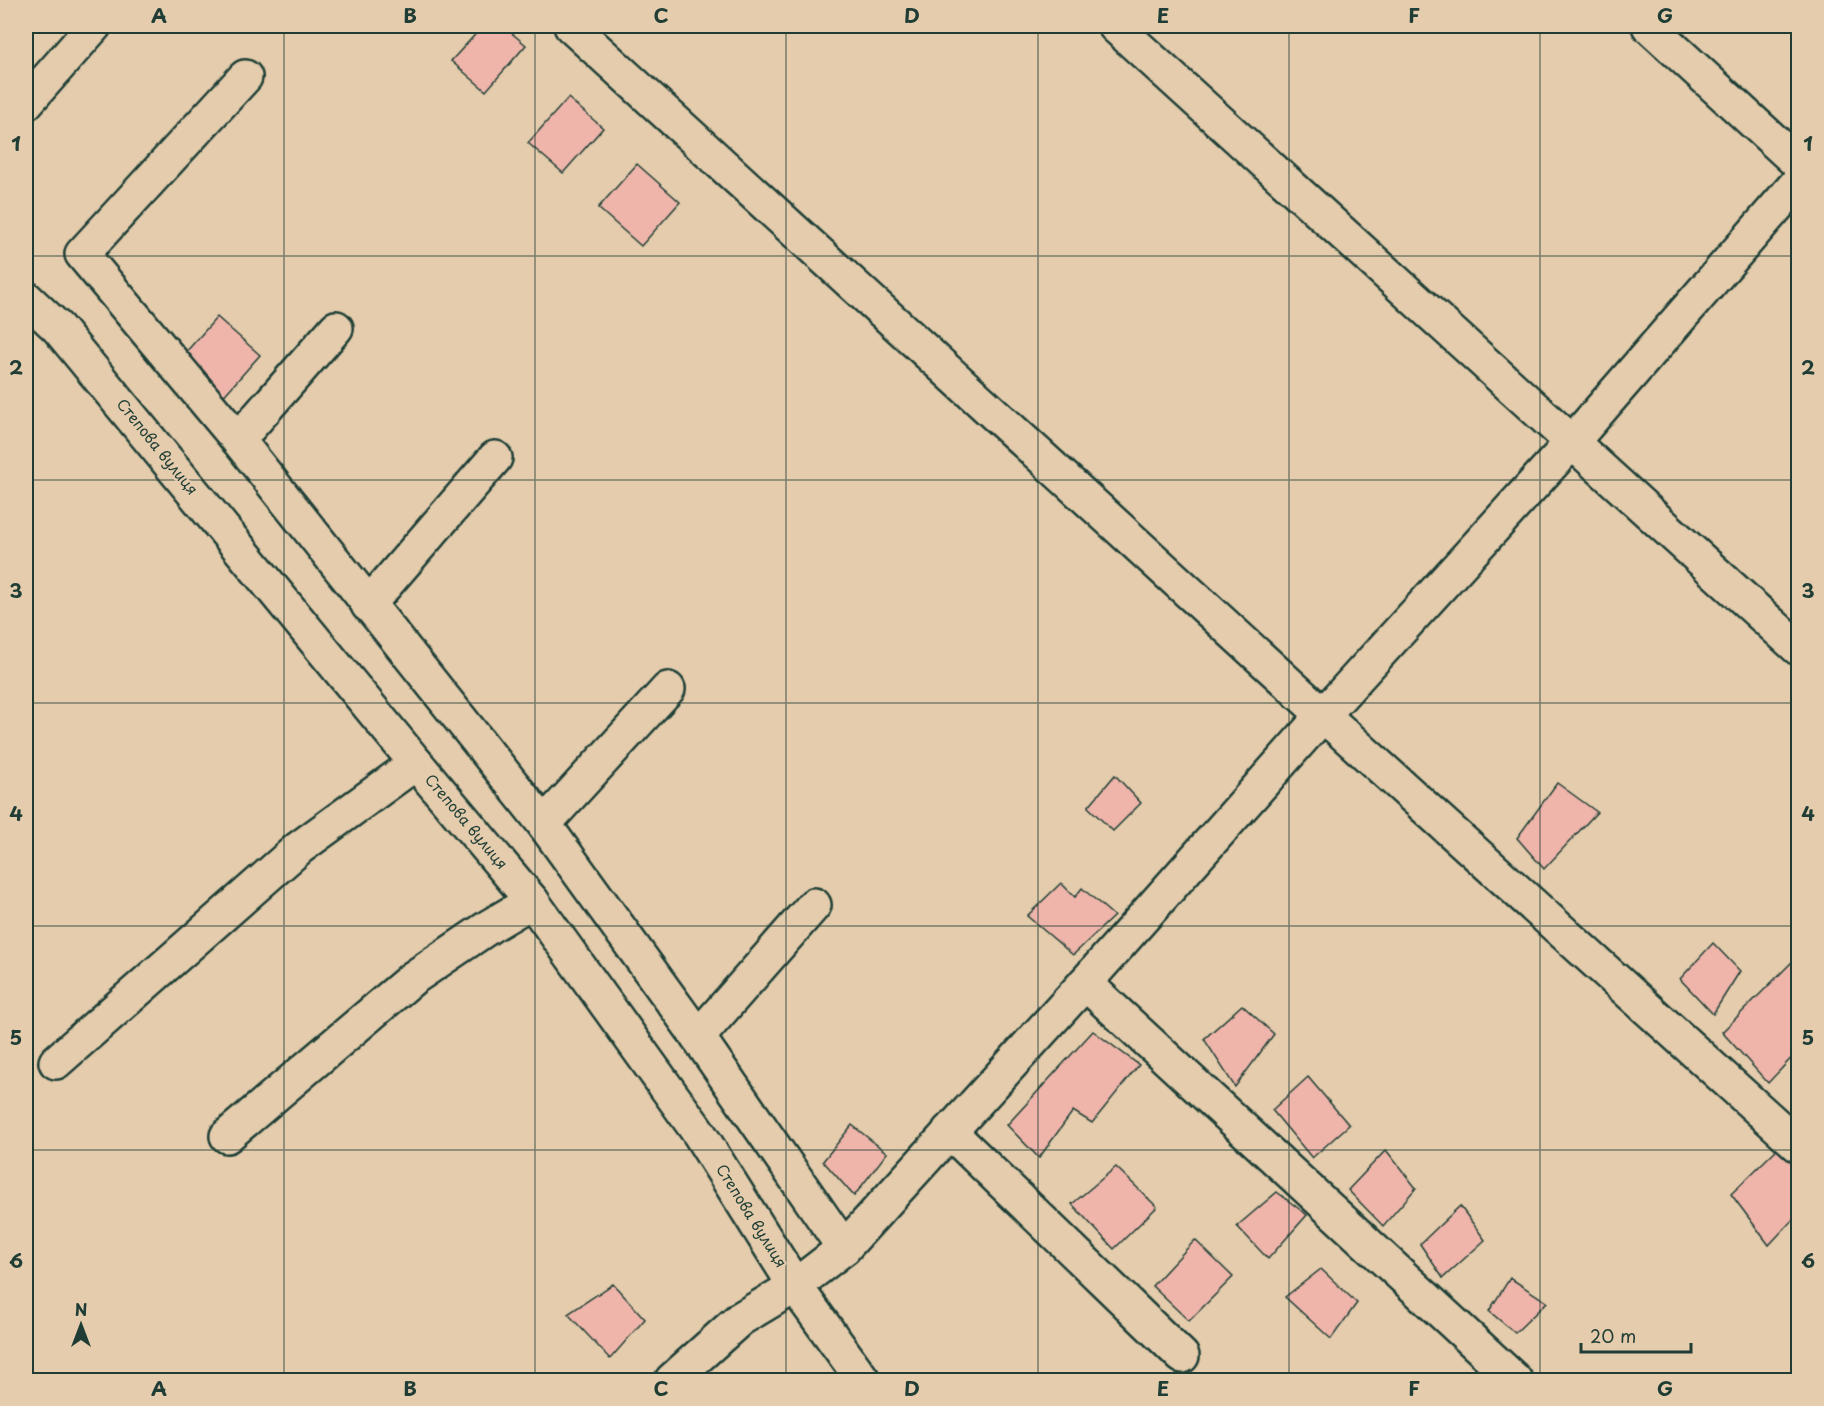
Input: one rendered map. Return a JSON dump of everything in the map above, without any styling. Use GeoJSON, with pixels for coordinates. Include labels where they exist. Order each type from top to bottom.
{"type":"FeatureCollection","features":[{"type":"Feature","properties":{"kind":"street"},"geometry":{"type":"LineString","coordinates":[[571,26],[1323,716],[1798,1145]]}},
{"type":"Feature","properties":{"kind":"street"},"geometry":{"type":"LineString","coordinates":[[1115,26],[1798,648]]}},
{"type":"Feature","properties":{"kind":"street"},"geometry":{"type":"LineString","coordinates":[[1649,26],[1798,163]]}},
{"type":"Feature","properties":{"kind":"street"},"geometry":{"type":"LineString","coordinates":[[26,103],[76,32]]}},
{"type":"Feature","properties":{"kind":"street"},"geometry":{"type":"LineString","coordinates":[[245,76],[82,254],[238,440],[544,824],[698,1037],[844,1248]]}},
{"type":"Feature","properties":{"kind":"street"},"geometry":{"type":"LineString","coordinates":[[672,1380],[740,1319],[795,1286],[844,1248],[1572,442],[1798,182]]}},
{"type":"Feature","properties":{"kind":"street","name":"Степова вулиця"},"geometry":{"type":"LineString","coordinates":[[26,298],[58,328],[532,901],[699,1132],[795,1286],[863,1380]]}},
{"type":"Feature","properties":{"kind":"street"},"geometry":{"type":"LineString","coordinates":[[26,318],[33,318],[58,328]]}},
{"type":"Feature","properties":{"kind":"street"},"geometry":{"type":"LineString","coordinates":[[238,440],[336,328]]}},
{"type":"Feature","properties":{"kind":"street"},"geometry":{"type":"LineString","coordinates":[[368,604],[495,458]]}},
{"type":"Feature","properties":{"kind":"street"},"geometry":{"type":"LineString","coordinates":[[544,824],[668,689]]}},
{"type":"Feature","properties":{"kind":"street"},"geometry":{"type":"LineString","coordinates":[[56,1062],[299,848],[416,763]]}},
{"type":"Feature","properties":{"kind":"street"},"geometry":{"type":"LineString","coordinates":[[228,1136],[413,978],[490,926],[532,901]]}},
{"type":"Feature","properties":{"kind":"street"},"geometry":{"type":"LineString","coordinates":[[698,1037],[814,905]]}},
{"type":"Feature","properties":{"kind":"street"},"geometry":{"type":"LineString","coordinates":[[1085,983],[1515,1380]]}},
{"type":"Feature","properties":{"kind":"street"},"geometry":{"type":"LineString","coordinates":[[949,1131],[1182,1356]]}},
{"type":"Feature","properties":{"kind":"building"},"geometry":{"type":"Polygon","coordinates":[[[483,26],[503,26],[526,45],[486,91],[451,61],[483,26]]]}},
{"type":"Feature","properties":{"kind":"building"},"geometry":{"type":"Polygon","coordinates":[[[568,98],[603,128],[563,173],[528,143],[568,98]]]}},
{"type":"Feature","properties":{"kind":"building"},"geometry":{"type":"Polygon","coordinates":[[[637,164],[680,202],[641,246],[598,208],[637,164]]]}},
{"type":"Feature","properties":{"kind":"building"},"geometry":{"type":"Polygon","coordinates":[[[217,317],[260,355],[221,399],[178,361],[217,317]]]}},
{"type":"Feature","properties":{"kind":"building"},"geometry":{"type":"Polygon","coordinates":[[[1115,775],[1141,803],[1113,831],[1088,807],[1115,775]]]}},
{"type":"Feature","properties":{"kind":"building"},"geometry":{"type":"Polygon","coordinates":[[[1557,783],[1597,812],[1544,869],[1517,838],[1557,783]]]}},
{"type":"Feature","properties":{"kind":"building"},"geometry":{"type":"Polygon","coordinates":[[[1061,883],[1075,897],[1082,888],[1114,916],[1073,955],[1027,916],[1061,883]]]}},
{"type":"Feature","properties":{"kind":"building"},"geometry":{"type":"Polygon","coordinates":[[[1713,943],[1740,971],[1713,1014],[1680,979],[1713,943]]]}},
{"type":"Feature","properties":{"kind":"building"},"geometry":{"type":"Polygon","coordinates":[[[1792,962],[1798,967],[1798,1051],[1768,1083],[1722,1032],[1792,962]]]}},
{"type":"Feature","properties":{"kind":"building"},"geometry":{"type":"Polygon","coordinates":[[[1242,1005],[1274,1034],[1235,1087],[1204,1039],[1242,1005]]]}},
{"type":"Feature","properties":{"kind":"building"},"geometry":{"type":"Polygon","coordinates":[[[1093,1031],[1139,1065],[1092,1123],[1073,1111],[1039,1158],[1007,1125],[1093,1031]]]}},
{"type":"Feature","properties":{"kind":"building"},"geometry":{"type":"Polygon","coordinates":[[[1308,1077],[1349,1125],[1312,1158],[1272,1110],[1308,1077]]]}},
{"type":"Feature","properties":{"kind":"building"},"geometry":{"type":"Polygon","coordinates":[[[852,1125],[887,1153],[854,1196],[823,1161],[852,1125]]]}},
{"type":"Feature","properties":{"kind":"building"},"geometry":{"type":"Polygon","coordinates":[[[1783,1143],[1798,1157],[1798,1214],[1769,1245],[1731,1194],[1783,1143]]]}},
{"type":"Feature","properties":{"kind":"building"},"geometry":{"type":"Polygon","coordinates":[[[1386,1150],[1416,1188],[1383,1226],[1348,1190],[1386,1150]]]}},
{"type":"Feature","properties":{"kind":"building"},"geometry":{"type":"Polygon","coordinates":[[[1116,1167],[1157,1207],[1114,1249],[1072,1204],[1116,1167]]]}},
{"type":"Feature","properties":{"kind":"building"},"geometry":{"type":"Polygon","coordinates":[[[1277,1192],[1307,1215],[1268,1259],[1237,1226],[1277,1192]]]}},
{"type":"Feature","properties":{"kind":"building"},"geometry":{"type":"Polygon","coordinates":[[[1460,1206],[1485,1240],[1443,1278],[1420,1244],[1460,1206]]]}},
{"type":"Feature","properties":{"kind":"building"},"geometry":{"type":"Polygon","coordinates":[[[1195,1240],[1233,1277],[1189,1321],[1152,1286],[1195,1240]]]}},
{"type":"Feature","properties":{"kind":"building"},"geometry":{"type":"Polygon","coordinates":[[[1321,1269],[1357,1303],[1331,1339],[1285,1297],[1321,1269]]]}},
{"type":"Feature","properties":{"kind":"building"},"geometry":{"type":"Polygon","coordinates":[[[1510,1278],[1547,1302],[1515,1333],[1489,1311],[1510,1278]]]}},
{"type":"Feature","properties":{"kind":"building"},"geometry":{"type":"Polygon","coordinates":[[[613,1284],[645,1319],[610,1359],[568,1314],[613,1284]]]}}]}
